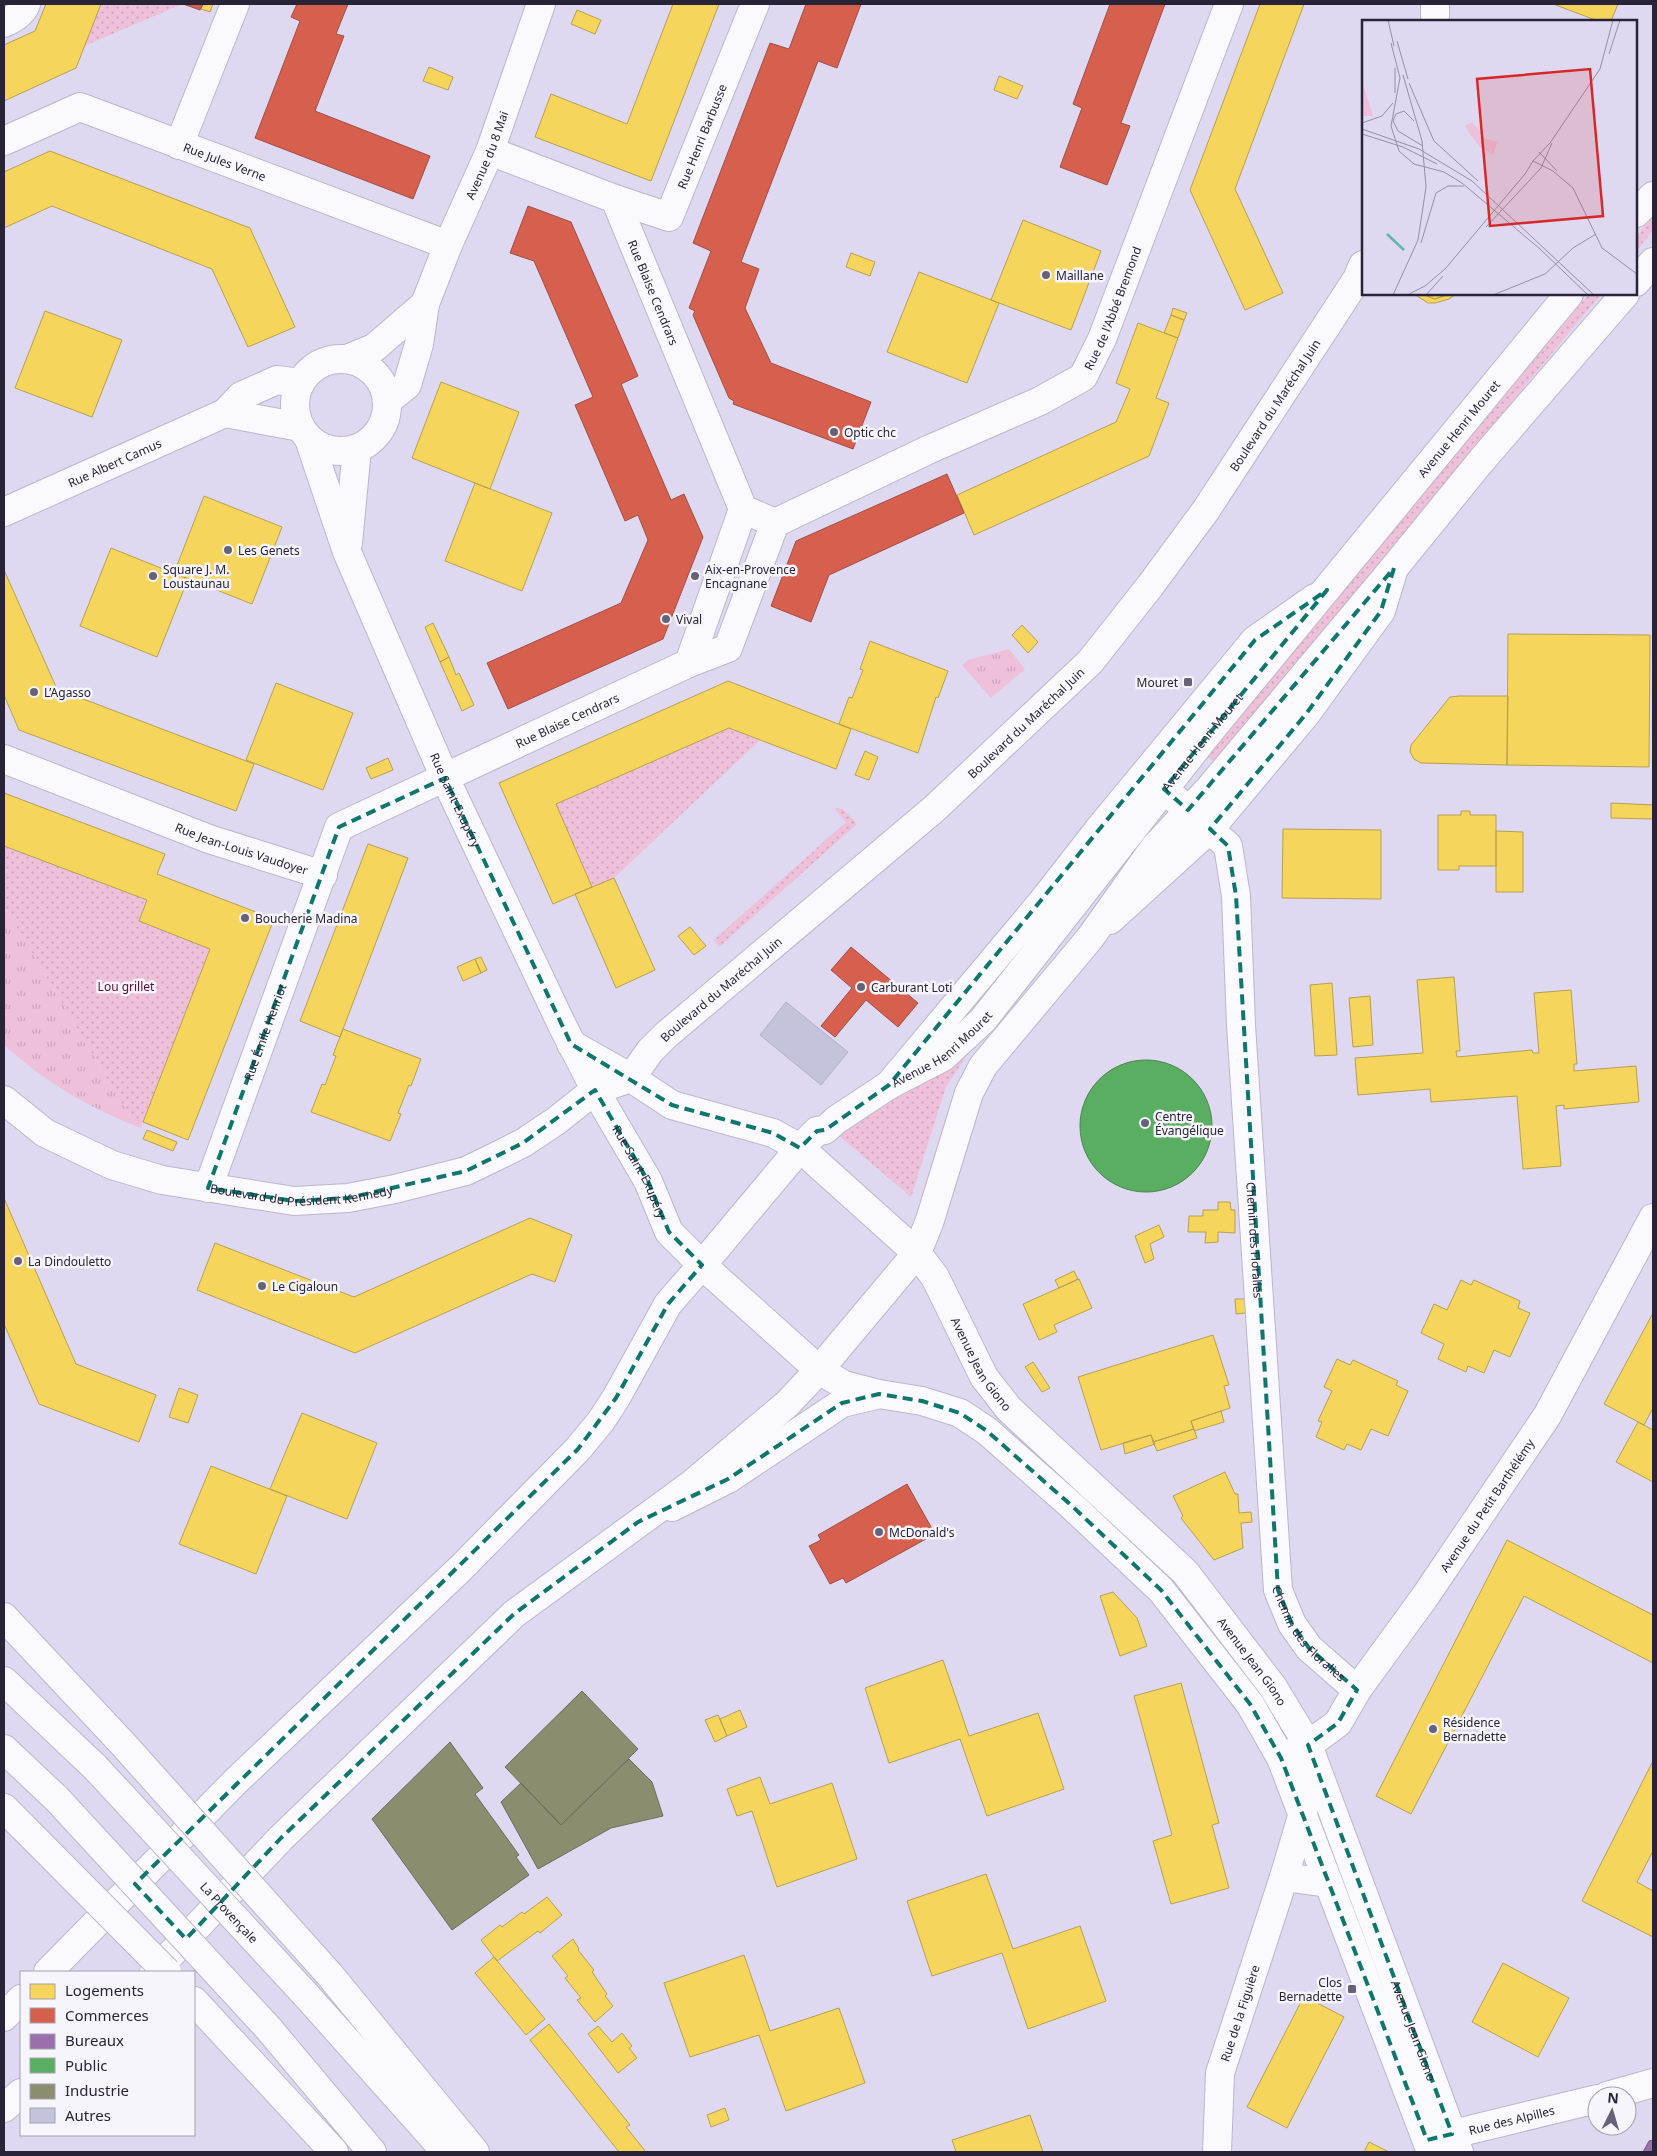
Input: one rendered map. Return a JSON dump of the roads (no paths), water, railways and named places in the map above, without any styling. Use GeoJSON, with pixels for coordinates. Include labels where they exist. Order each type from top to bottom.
{"type":"FeatureCollection","features":[{"type":"Feature","properties":{"kind":"main road"},"geometry":{"type":"LineString","coordinates":[[4,22],[12,19],[25,8],[26,4]]}},
{"type":"Feature","properties":{"kind":"main road"},"geometry":{"type":"LineString","coordinates":[[179,145],[235,4]]}},
{"type":"Feature","properties":{"kind":"main road","name":"Avenue du 8 Mai"},"geometry":{"type":"LineString","coordinates":[[387,402],[407,385],[419,344],[425,304],[448,245],[490,152],[541,4]]}},
{"type":"Feature","properties":{"kind":"main road","name":"Rue Henri Barbusse"},"geometry":{"type":"LineString","coordinates":[[615,199],[669,217],[754,4]]}},
{"type":"Feature","properties":{"kind":"main road","name":"Rue de l'Abbé Bremond"},"geometry":{"type":"LineString","coordinates":[[775,523],[930,449],[1040,401],[1082,377],[1102,340],[1229,4]]}},
{"type":"Feature","properties":{"kind":"main road"},"geometry":{"type":"LineString","coordinates":[[1435,4],[1435,20]]}},
{"type":"Feature","properties":{"kind":"main road","name":"Rue Jules Verne"},"geometry":{"type":"LineString","coordinates":[[4,142],[80,107],[448,245]]}},
{"type":"Feature","properties":{"kind":"main road"},"geometry":{"type":"LineString","coordinates":[[490,152],[615,199]]}},
{"type":"Feature","properties":{"kind":"main road"},"geometry":{"type":"LineString","coordinates":[[1637,212],[1653,196]]}},
{"type":"Feature","properties":{"kind":"main road","name":"Rue Blaise Cendrars"},"geometry":{"type":"LineString","coordinates":[[615,199],[744,509]]}},
{"type":"Feature","properties":{"kind":"main road"},"geometry":{"type":"LineString","coordinates":[[1637,281],[1653,262]]}},
{"type":"Feature","properties":{"kind":"main road","name":"Boulevard du Maréchal Juin"},"geometry":{"type":"LineString","coordinates":[[631,1078],[650,1051],[666,1035],[934,809],[1090,662],[1150,586],[1206,510],[1351,287],[1362,267]]}},
{"type":"Feature","properties":{"kind":"main road","name":"Avenue Henri Mouret"},"geometry":{"type":"LineString","coordinates":[[49,1971],[236,1781],[461,1568],[578,1449],[601,1421],[616,1398],[668,1304],[800,1148],[817,1131],[824,1130],[836,1120],[890,1085],[943,1057],[983,1020],[1164,789],[1568,295]]}},
{"type":"Feature","properties":{"kind":"main road"},"geometry":{"type":"LineString","coordinates":[[155,1971],[281,1838],[514,1614],[692,1484],[787,1404],[819,1370],[917,1253],[930,1220],[969,1093],[983,1066],[1090,938],[1154,848],[1209,788],[1394,568],[1481,461],[1624,295]]}},
{"type":"Feature","properties":{"kind":"main road","name":"Avenue du 8 Mai"},"geometry":{"type":"LineString","coordinates":[[347,360],[374,348],[425,304]]}},
{"type":"Feature","properties":{"kind":"main road"},"geometry":{"type":"LineString","coordinates":[[331,359],[347,360],[362,364],[374,372],[383,386],[387,402],[387,413],[381,428],[371,440],[357,449],[335,452],[319,447],[304,433],[295,414],[294,398],[300,383],[307,373],[317,365],[331,359]]}},
{"type":"Feature","properties":{"kind":"main road","name":"Rue Albert Camus"},"geometry":{"type":"LineString","coordinates":[[4,512],[225,413],[241,396],[277,380],[300,383]]}},
{"type":"Feature","properties":{"kind":"main road"},"geometry":{"type":"LineString","coordinates":[[225,413],[304,433]]}},
{"type":"Feature","properties":{"kind":"main road","name":"Rue Saint-Exupéry"},"geometry":{"type":"LineString","coordinates":[[304,433],[347,552],[445,778],[571,1044],[595,1090],[648,1181],[669,1232],[702,1266],[819,1370]]}},
{"type":"Feature","properties":{"kind":"main road","name":"Rue Saint-Exupéry"},"geometry":{"type":"LineString","coordinates":[[347,552],[357,449]]}},
{"type":"Feature","properties":{"kind":"main road"},"geometry":{"type":"LineString","coordinates":[[689,663],[744,509],[775,523]]}},
{"type":"Feature","properties":{"kind":"main road","name":"Rue Blaise Cendrars"},"geometry":{"type":"LineString","coordinates":[[445,778],[689,663],[728,648],[775,523]]}},
{"type":"Feature","properties":{"kind":"main road"},"geometry":{"type":"LineString","coordinates":[[1090,938],[1210,829],[1306,714],[1381,611],[1394,568]]}},
{"type":"Feature","properties":{"kind":"main road"},"geometry":{"type":"LineString","coordinates":[[890,1085],[1255,640],[1327,590]]}},
{"type":"Feature","properties":{"kind":"main road","name":"Rue Jean-Louis Vaudoyer"},"geometry":{"type":"LineString","coordinates":[[4,760],[209,839],[323,875],[339,827],[445,778]]}},
{"type":"Feature","properties":{"kind":"main road","name":"Chemin des Floralies"},"geometry":{"type":"LineString","coordinates":[[1164,789],[1228,846],[1236,896],[1241,1025],[1278,1590],[1292,1624],[1309,1648],[1357,1690]]}},
{"type":"Feature","properties":{"kind":"main road","name":"Rue Émile Henriot"},"geometry":{"type":"LineString","coordinates":[[208,1188],[323,875]]}},
{"type":"Feature","properties":{"kind":"main road"},"geometry":{"type":"LineString","coordinates":[[571,1044],[631,1078],[672,1105],[773,1133],[800,1148]]}},
{"type":"Feature","properties":{"kind":"main road"},"geometry":{"type":"LineString","coordinates":[[595,1090],[631,1078]]}},
{"type":"Feature","properties":{"kind":"main road","name":"Boulevard du Président Kennedy"},"geometry":{"type":"LineString","coordinates":[[4,1100],[45,1133],[112,1164],[162,1180],[294,1201],[348,1198],[395,1189],[466,1171],[523,1143],[560,1118],[595,1090]]}},
{"type":"Feature","properties":{"kind":"main road","name":"Avenue Jean Giono"},"geometry":{"type":"LineString","coordinates":[[800,1148],[917,1253],[935,1277],[984,1378],[993,1390],[1010,1409],[1185,1572],[1273,1687],[1311,1753],[1442,2145]]}},
{"type":"Feature","properties":{"kind":"main road","name":"Avenue du Petit Barthélémy"},"geometry":{"type":"LineString","coordinates":[[1281,1758],[1311,1753],[1338,1723],[1357,1690],[1424,1598],[1547,1416],[1653,1218]]}},
{"type":"Feature","properties":{"kind":"main road"},"geometry":{"type":"LineString","coordinates":[[819,1370],[844,1384],[879,1394],[922,1401],[960,1413],[987,1431],[1065,1500],[1161,1590],[1250,1704],[1281,1758],[1328,1883],[1442,2145]]}},
{"type":"Feature","properties":{"kind":"main road"},"geometry":{"type":"LineString","coordinates":[[638,1522],[686,1501],[728,1479],[842,1403],[879,1394]]}},
{"type":"Feature","properties":{"kind":"main road"},"geometry":{"type":"LineString","coordinates":[[4,1617],[123,1744],[329,1974],[475,2152]]}},
{"type":"Feature","properties":{"kind":"main road"},"geometry":{"type":"LineString","coordinates":[[4,1627],[123,1744]]}},
{"type":"Feature","properties":{"kind":"main road","name":"La Provençale"},"geometry":{"type":"LineString","coordinates":[[4,1681],[95,1767],[306,1995],[446,2152]]}},
{"type":"Feature","properties":{"kind":"main road"},"geometry":{"type":"LineString","coordinates":[[4,1749],[57,1799],[269,2029],[372,2152]]}},
{"type":"Feature","properties":{"kind":"main road","name":"Rue de la Figuière"},"geometry":{"type":"LineString","coordinates":[[1217,2152],[1220,2073],[1303,1813],[1311,1753]]}},
{"type":"Feature","properties":{"kind":"main road"},"geometry":{"type":"LineString","coordinates":[[10,1816],[166,1971]]}},
{"type":"Feature","properties":{"kind":"main road"},"geometry":{"type":"LineString","coordinates":[[1284,1877],[1328,1883]]}},
{"type":"Feature","properties":{"kind":"main road"},"geometry":{"type":"LineString","coordinates":[[4,2017],[20,2000]]}},
{"type":"Feature","properties":{"kind":"main road"},"geometry":{"type":"LineString","coordinates":[[195,2002],[334,2152]]}},
{"type":"Feature","properties":{"kind":"main road"},"geometry":{"type":"LineString","coordinates":[[1637,2088],[1653,2083]]}},
{"type":"Feature","properties":{"kind":"main road"},"geometry":{"type":"LineString","coordinates":[[4,2108],[20,2094]]}},
{"type":"Feature","properties":{"kind":"main road","name":"Rue des Alpilles"},"geometry":{"type":"LineString","coordinates":[[1442,2145],[1587,2102]]}},
{"type":"Feature","properties":{"kind":"place","name":"Maillane"},"geometry":{"type":"Point","coordinates":[1046,275]}},
{"type":"Feature","properties":{"kind":"place","name":"Optic chc"},"geometry":{"type":"Point","coordinates":[834,432]}},
{"type":"Feature","properties":{"kind":"place","name":"Les Genets"},"geometry":{"type":"Point","coordinates":[228,550]}},
{"type":"Feature","properties":{"kind":"place","name":"Square J. M. Loustaunau"},"geometry":{"type":"Point","coordinates":[153,576]}},
{"type":"Feature","properties":{"kind":"place","name":"Aix-en-Provence Encagnane"},"geometry":{"type":"Point","coordinates":[695,576]}},
{"type":"Feature","properties":{"kind":"place","name":"Vival"},"geometry":{"type":"Point","coordinates":[666,619]}},
{"type":"Feature","properties":{"kind":"place","name":"Mouret"},"geometry":{"type":"Point","coordinates":[1188,682]}},
{"type":"Feature","properties":{"kind":"place","name":"L’Agasso"},"geometry":{"type":"Point","coordinates":[34,692]}},
{"type":"Feature","properties":{"kind":"place","name":"Boucherie Madina"},"geometry":{"type":"Point","coordinates":[245,918]}},
{"type":"Feature","properties":{"kind":"place","name":"Carburant Loti"},"geometry":{"type":"Point","coordinates":[861,987]}},
{"type":"Feature","properties":{"kind":"place","name":"Centre Évangélique"},"geometry":{"type":"Point","coordinates":[1145,1123]}},
{"type":"Feature","properties":{"kind":"place","name":"La Dindouletto"},"geometry":{"type":"Point","coordinates":[18,1261]}},
{"type":"Feature","properties":{"kind":"place","name":"Le Cigaloun"},"geometry":{"type":"Point","coordinates":[262,1286]}},
{"type":"Feature","properties":{"kind":"place","name":"McDonald's"},"geometry":{"type":"Point","coordinates":[879,1532]}},
{"type":"Feature","properties":{"kind":"place","name":"Résidence Bernadette"},"geometry":{"type":"Point","coordinates":[1433,1729]}},
{"type":"Feature","properties":{"kind":"place","name":"Clos Bernadette"},"geometry":{"type":"Point","coordinates":[1352,1989]}},
{"type":"Feature","properties":{"kind":"park label","name":"Lou grillet"},"geometry":{"type":"Point","coordinates":[126,986]}}]}
